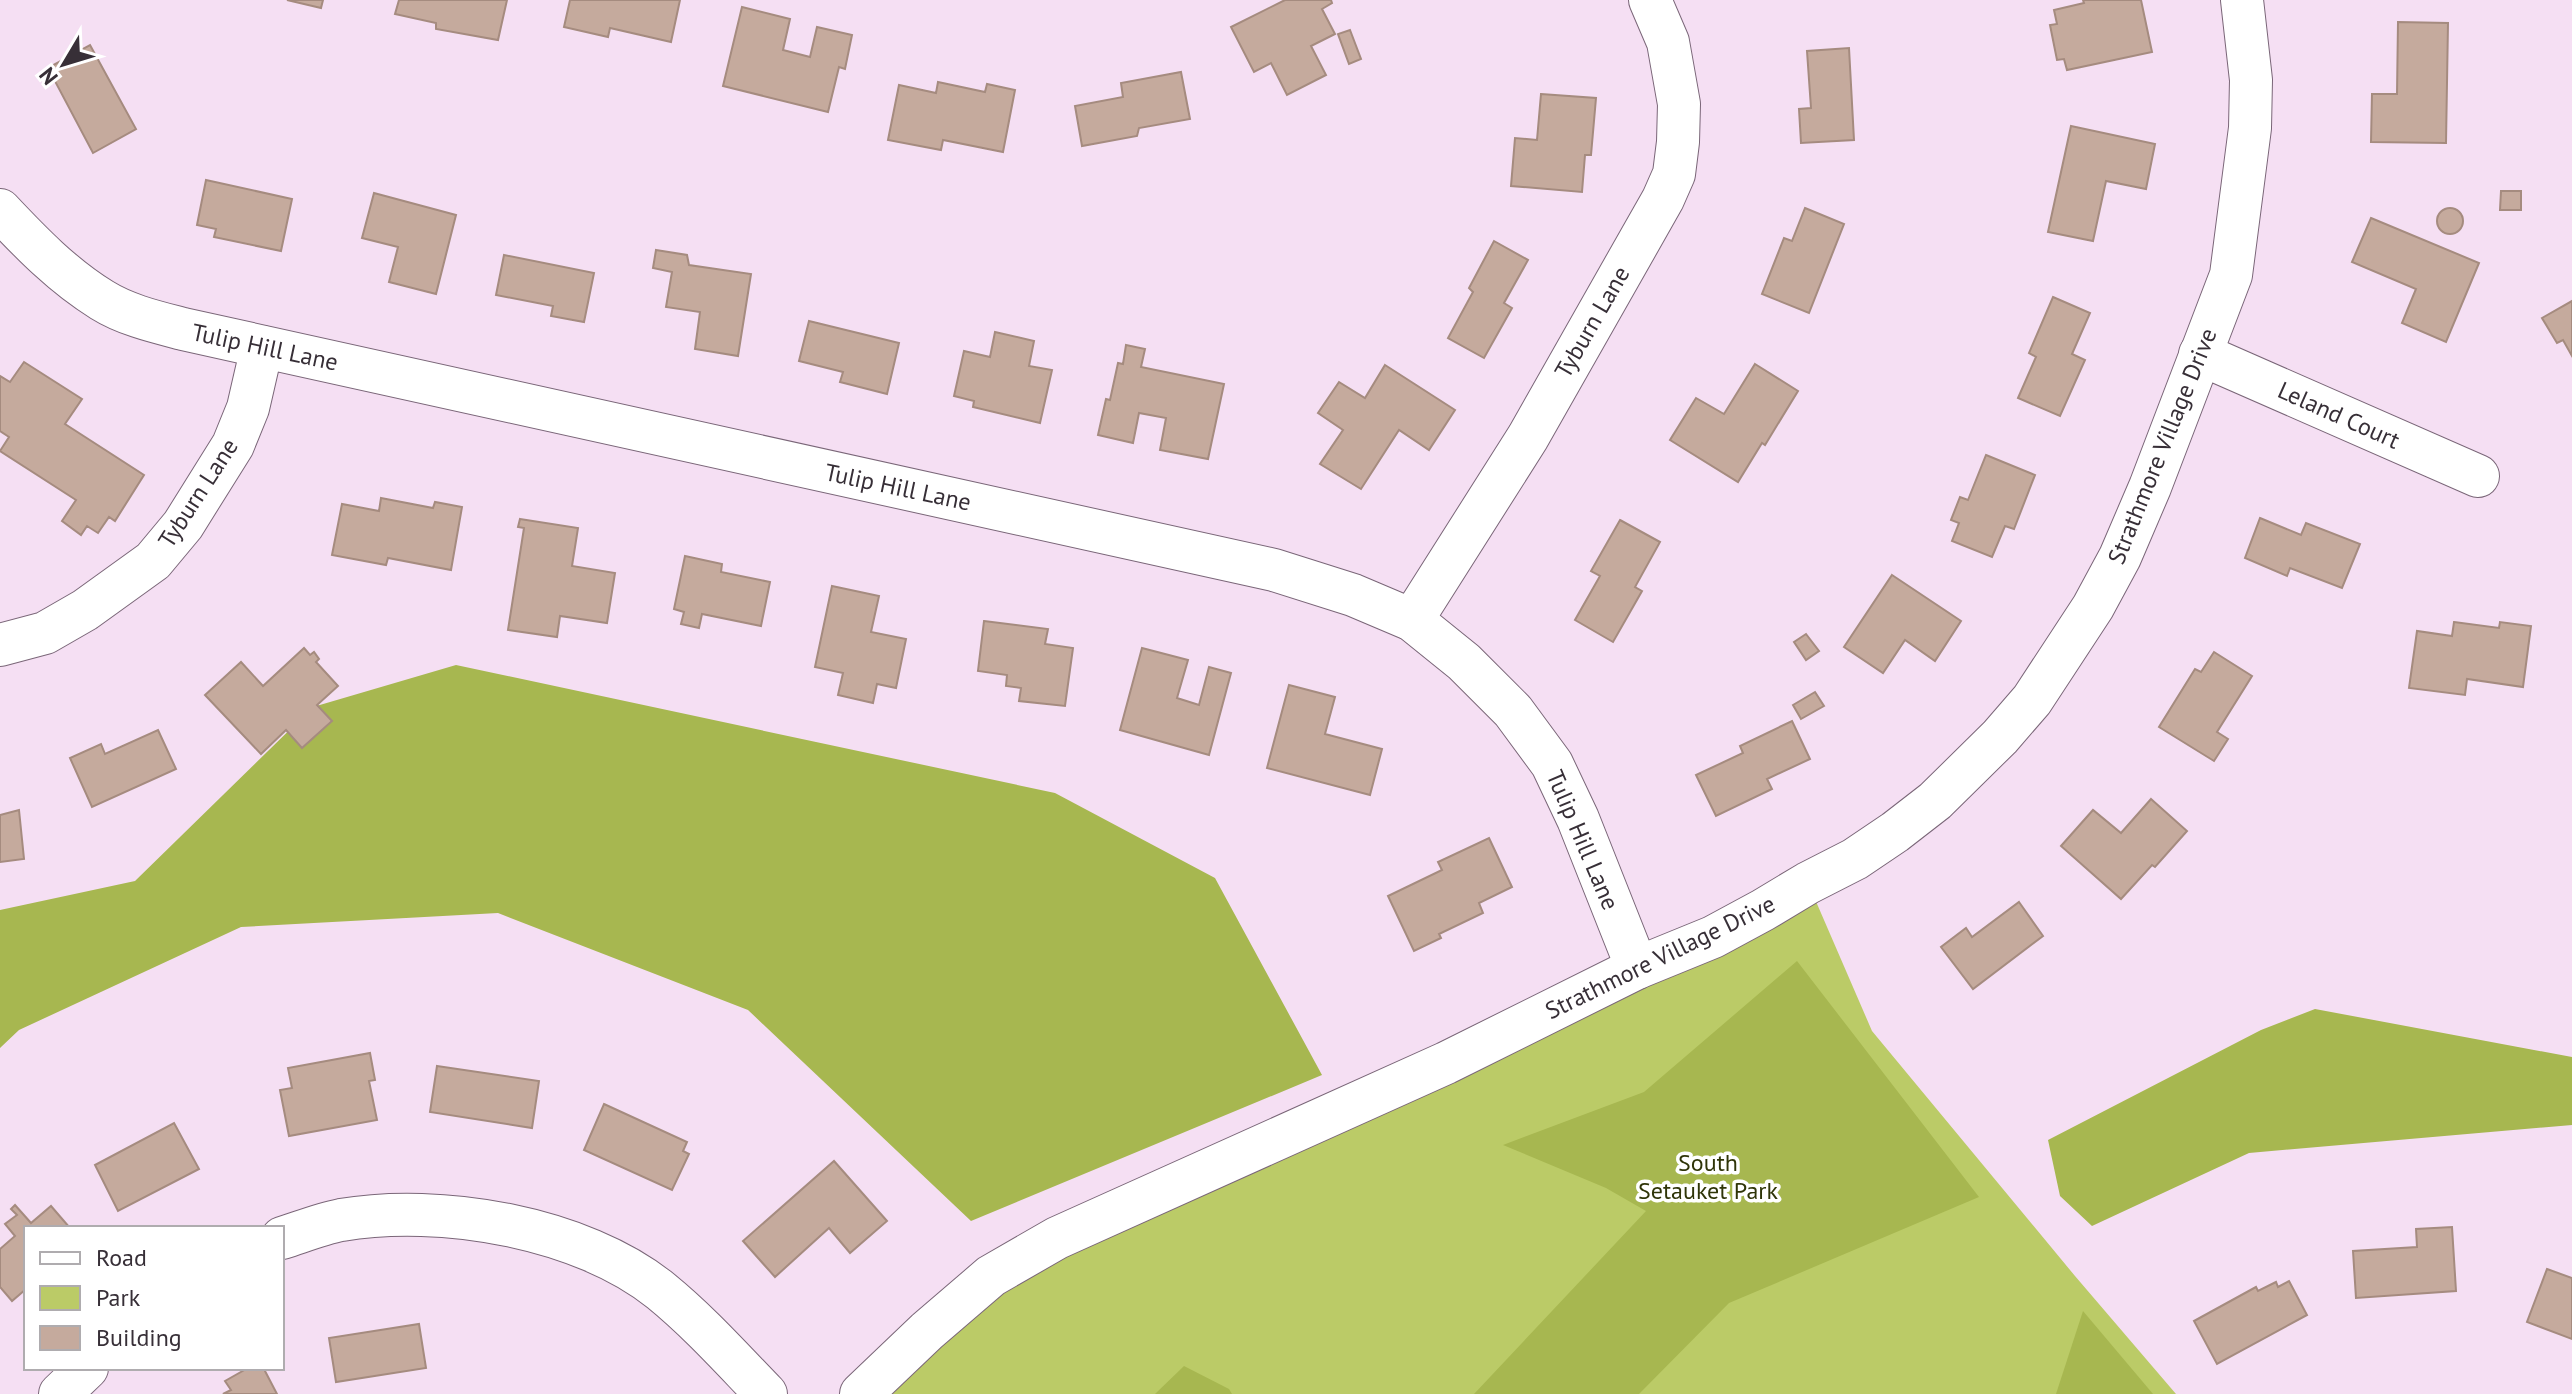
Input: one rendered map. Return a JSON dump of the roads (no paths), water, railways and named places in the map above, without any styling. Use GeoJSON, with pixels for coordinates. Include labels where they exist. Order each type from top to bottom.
{"type":"FeatureCollection","features":[{"type":"Feature","properties":{"kind":"street","name":"Tyburn Lane"},"geometry":{"type":"LineString","coordinates":[[1412,620],[1528,437],[1663,199],[1674,174],[1679,104],[1668,42],[1650,0]]}},
{"type":"Feature","properties":{"kind":"street","name":"Strathmore Village Drive"},"geometry":{"type":"LineString","coordinates":[[861,1394],[991,1276],[1057,1238],[1446,1063],[1637,968],[1713,937],[1855,859],[1935,801],[2000,737],[2041,687],[2093,607],[2120,557],[2231,275],[2246,172],[2251,80],[2242,0]]}},
{"type":"Feature","properties":{"kind":"street","name":"Tulip Hill Lane"},"geometry":{"type":"LineString","coordinates":[[0,210],[42,253],[103,301],[155,321],[1274,570],[1353,595],[1412,620],[1464,662],[1513,711],[1552,764],[1578,819],[1637,968]]}},
{"type":"Feature","properties":{"kind":"street","name":"Tyburn Lane"},"geometry":{"type":"LineString","coordinates":[[0,645],[45,633],[109,594],[153,561],[183,525],[233,445],[248,408],[262,347]]}},
{"type":"Feature","properties":{"kind":"street","name":"Leland Court"},"geometry":{"type":"LineString","coordinates":[[2200,354],[2478,476]]}},
{"type":"Feature","properties":{"kind":"street"},"geometry":{"type":"LineString","coordinates":[[284,1237],[340,1220],[421,1215],[516,1225],[582,1247],[626,1267],[660,1290],[697,1323],[766,1394]]}},
{"type":"Feature","properties":{"kind":"street"},"geometry":{"type":"LineString","coordinates":[[60,1394],[85,1370]]}},
{"type":"Feature","properties":{"kind":"park label","name":"South Setauket Park"},"geometry":{"type":"Point","coordinates":[1708,1176]}}]}
